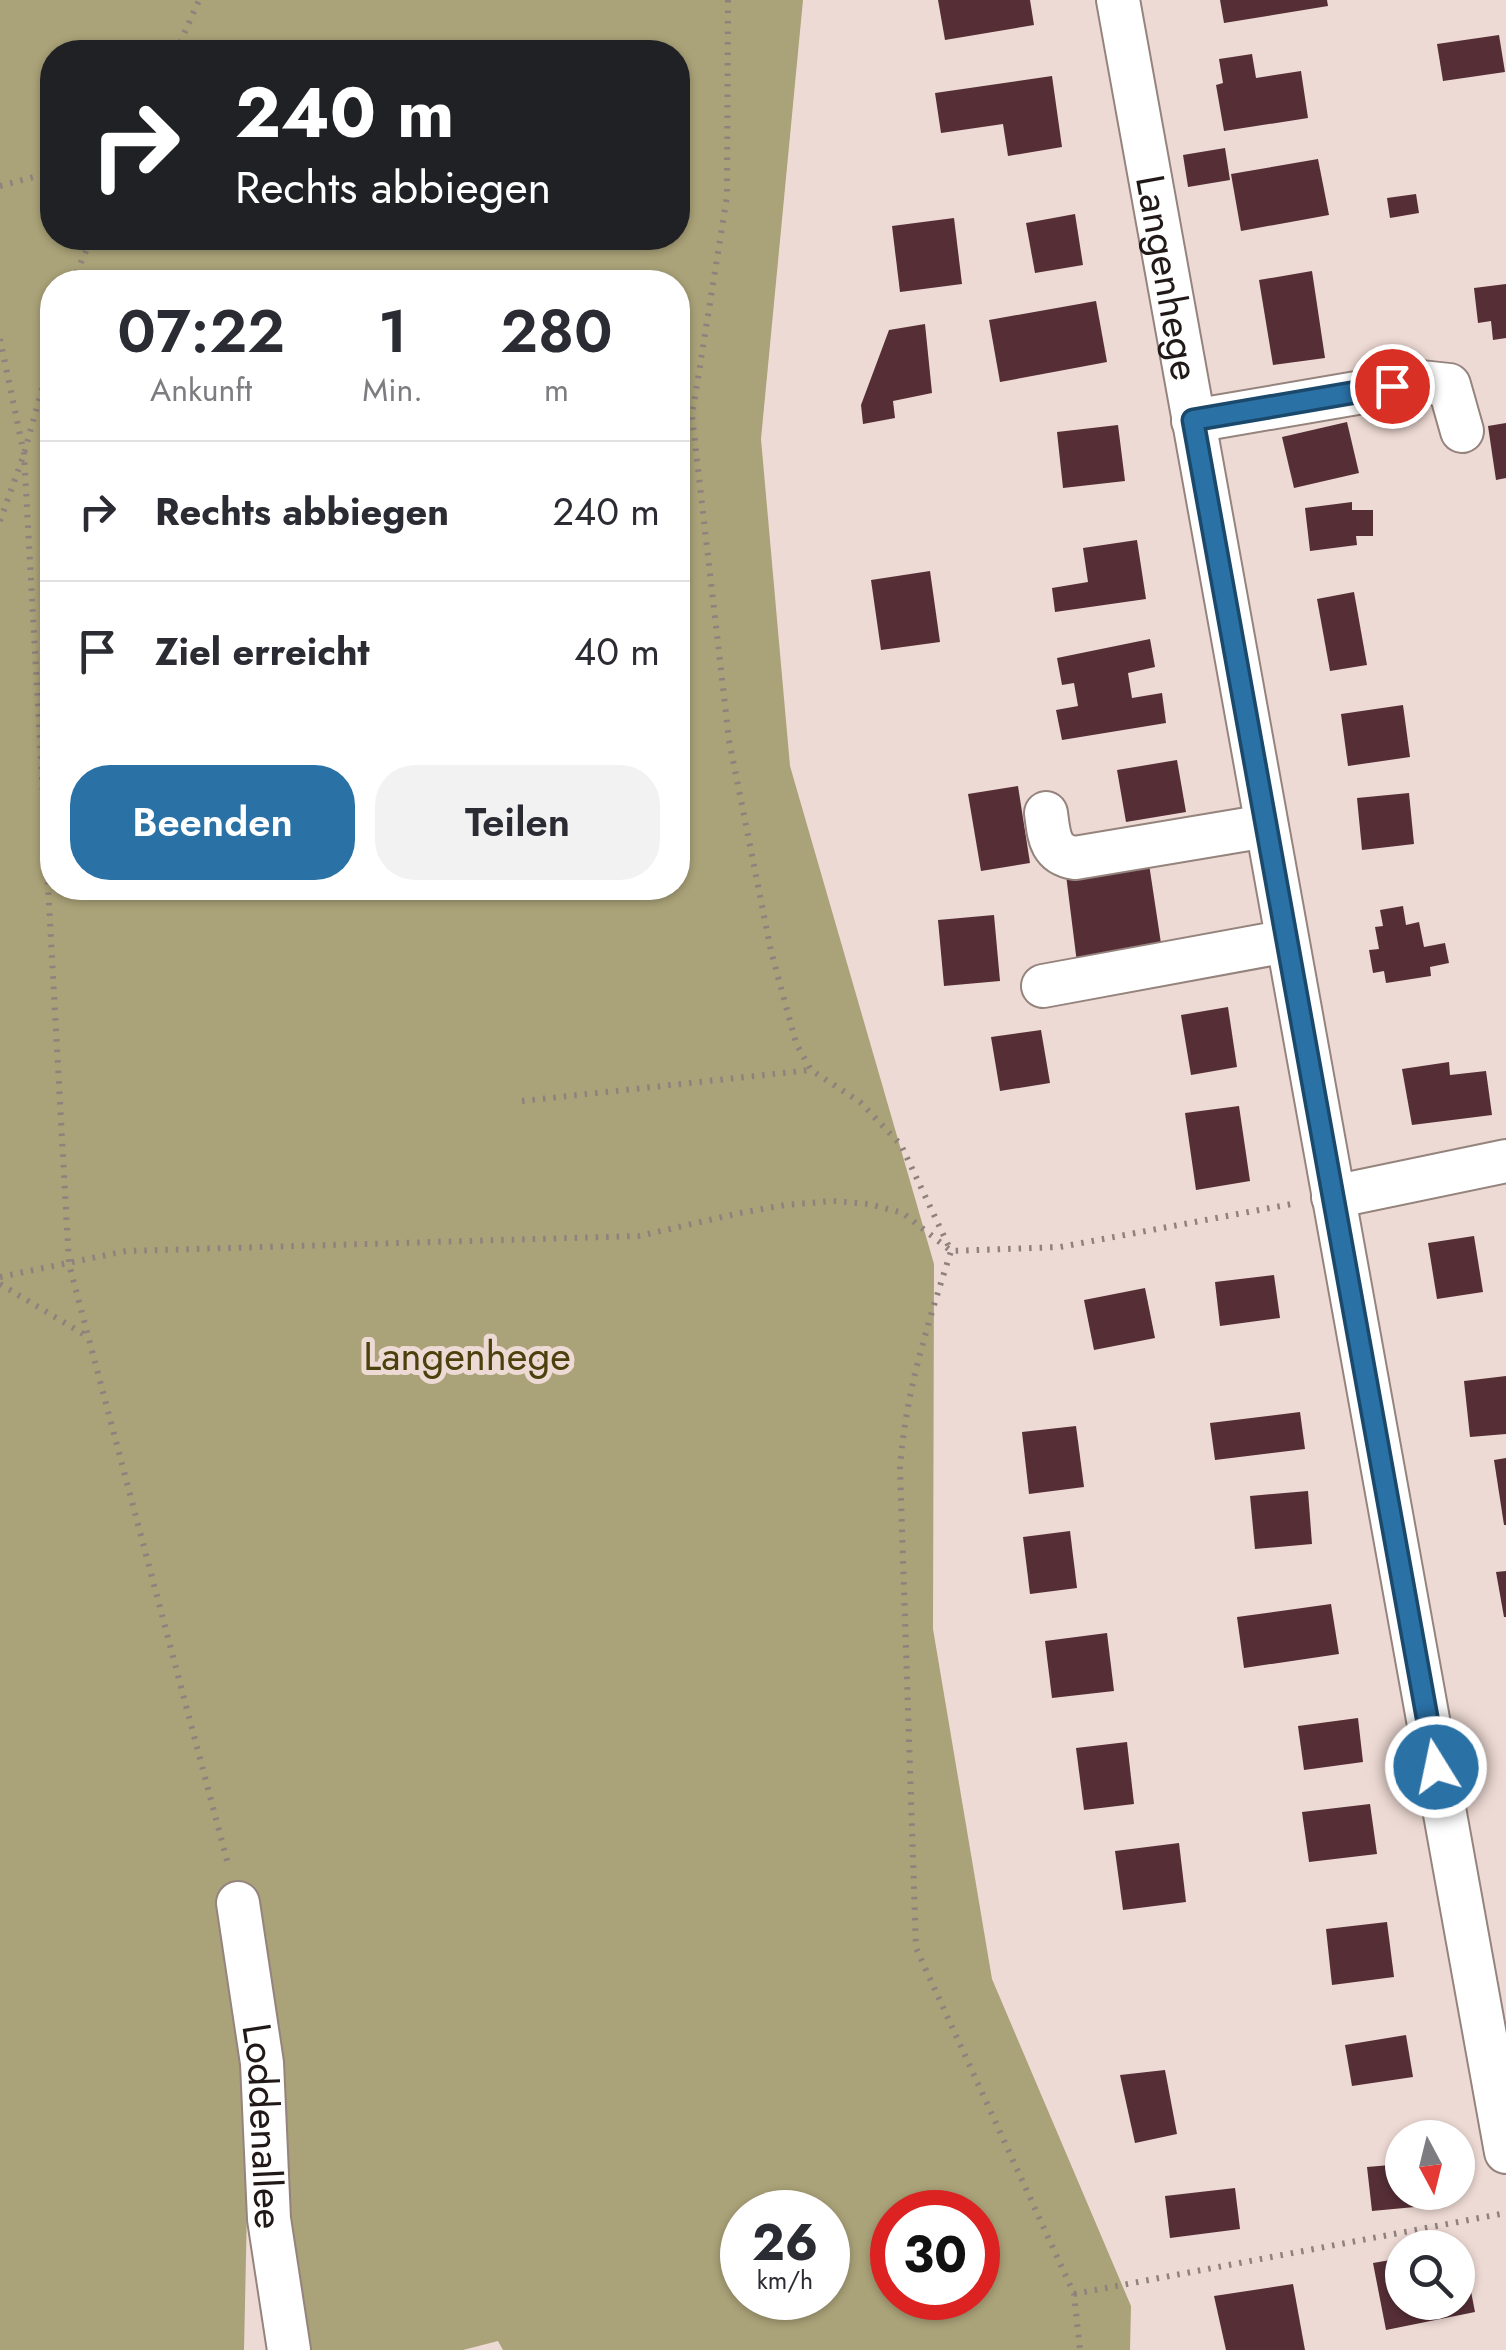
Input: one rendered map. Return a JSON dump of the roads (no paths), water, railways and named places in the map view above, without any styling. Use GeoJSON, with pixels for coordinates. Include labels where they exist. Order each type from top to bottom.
{"type":"FeatureCollection","features":[{"type":"Feature","properties":{"kind":"street","name":"Langenhege"},"geometry":{"type":"LineString","coordinates":[[1118,0],[1506,2152]]}},
{"type":"Feature","properties":{"kind":"street"},"geometry":{"type":"LineString","coordinates":[[1193,420],[1420,382],[1449,385],[1462,431]]}},
{"type":"Feature","properties":{"kind":"street"},"geometry":{"type":"LineString","coordinates":[[1046,813],[1050,844],[1061,854],[1074,858],[1266,826]]}},
{"type":"Feature","properties":{"kind":"street"},"geometry":{"type":"LineString","coordinates":[[1044,986],[1287,941]]}},
{"type":"Feature","properties":{"kind":"street"},"geometry":{"type":"LineString","coordinates":[[1333,1197],[1506,1162]]}},
{"type":"Feature","properties":{"kind":"street","name":"Loddenallee"},"geometry":{"type":"LineString","coordinates":[[238,1903],[262,2063],[269,2218],[289,2350]]}}]}
